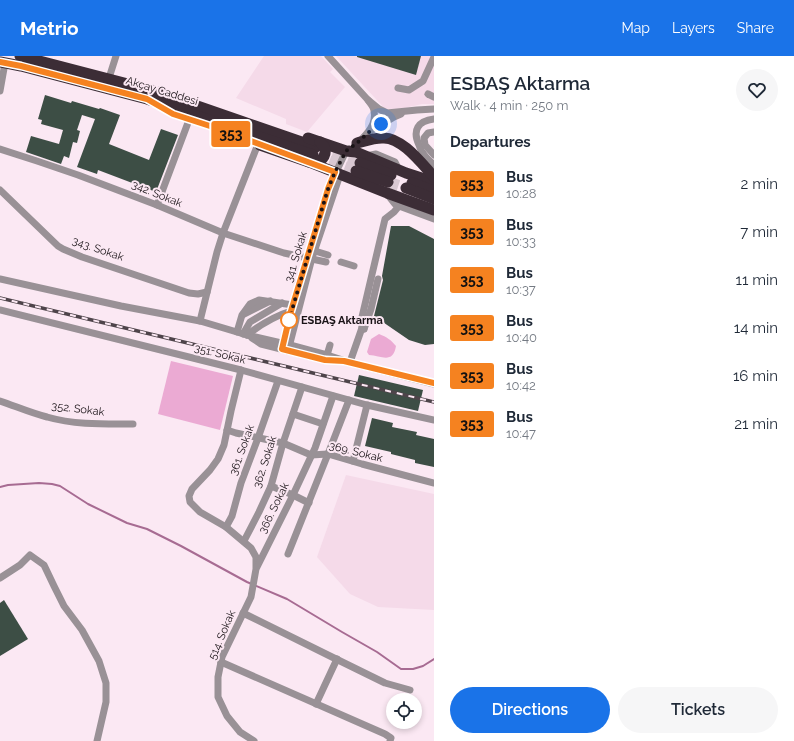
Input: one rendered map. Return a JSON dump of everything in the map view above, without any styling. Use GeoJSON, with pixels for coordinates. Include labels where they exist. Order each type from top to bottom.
{"type":"FeatureCollection","features":[{"type":"Feature","properties":{"kind":"highway","name":"Akçay Caddesi"},"geometry":{"type":"LineString","coordinates":[[20,56],[109,78],[149,94],[315,152]]}},
{"type":"Feature","properties":{"kind":"highway","name":"Akçay Caddesi"},"geometry":{"type":"LineString","coordinates":[[2,68],[21,66],[149,94]]}},
{"type":"Feature","properties":{"kind":"highway"},"geometry":{"type":"LineString","coordinates":[[149,94],[170,91],[220,107],[315,152],[338,174],[387,194],[434,210]]}},
{"type":"Feature","properties":{"kind":"highway"},"geometry":{"type":"LineString","coordinates":[[149,94],[173,114],[258,144],[315,152],[356,152],[361,163],[393,176],[434,182]]}},
{"type":"Feature","properties":{"kind":"highway"},"geometry":{"type":"LineString","coordinates":[[357,143],[382,138],[392,139],[406,147],[434,177]]}},
{"type":"Feature","properties":{"kind":"highway"},"geometry":{"type":"LineString","coordinates":[[361,163],[393,176]]}},
{"type":"Feature","properties":{"kind":"highway"},"geometry":{"type":"LineString","coordinates":[[434,191],[407,185],[434,199]]}},
{"type":"Feature","properties":{"kind":"street"},"geometry":{"type":"LineString","coordinates":[[109,78],[116,56]]}},
{"type":"Feature","properties":{"kind":"street"},"geometry":{"type":"LineString","coordinates":[[328,56],[368,100],[379,109],[387,113],[434,109]]}},
{"type":"Feature","properties":{"kind":"street"},"geometry":{"type":"LineString","coordinates":[[398,88],[409,90],[423,81],[434,57]]}},
{"type":"Feature","properties":{"kind":"street"},"geometry":{"type":"LineString","coordinates":[[0,91],[2,68]]}},
{"type":"Feature","properties":{"kind":"street"},"geometry":{"type":"LineString","coordinates":[[368,100],[374,110],[375,120],[369,132]]}},
{"type":"Feature","properties":{"kind":"street"},"geometry":{"type":"LineString","coordinates":[[346,151],[369,132],[394,117],[417,110]]}},
{"type":"Feature","properties":{"kind":"street"},"geometry":{"type":"LineString","coordinates":[[434,119],[424,121],[415,132],[416,139],[422,153],[434,165]]}},
{"type":"Feature","properties":{"kind":"street"},"geometry":{"type":"LineString","coordinates":[[156,205],[189,120]]}},
{"type":"Feature","properties":{"kind":"street"},"geometry":{"type":"LineString","coordinates":[[433,153],[425,145],[424,138],[428,133],[434,132]]}},
{"type":"Feature","properties":{"kind":"street"},"geometry":{"type":"LineString","coordinates":[[200,321],[223,233],[258,144]]}},
{"type":"Feature","properties":{"kind":"street","name":"342. Sokak"},"geometry":{"type":"LineString","coordinates":[[0,149],[78,175],[223,233],[284,253],[327,258]]}},
{"type":"Feature","properties":{"kind":"street","name":"341. Sokak"},"geometry":{"type":"LineString","coordinates":[[286,347],[328,189],[338,174],[346,151]]}},
{"type":"Feature","properties":{"kind":"street","name":"343. Sokak"},"geometry":{"type":"LineString","coordinates":[[0,190],[58,246],[63,249],[189,293],[198,294],[207,292]]}},
{"type":"Feature","properties":{"kind":"street"},"geometry":{"type":"LineString","coordinates":[[387,194],[395,204],[434,219]]}},
{"type":"Feature","properties":{"kind":"street"},"geometry":{"type":"LineString","coordinates":[[363,329],[362,317],[385,219],[399,206]]}},
{"type":"Feature","properties":{"kind":"street","name":"341. Sokak"},"geometry":{"type":"LineString","coordinates":[[286,347],[292,308],[311,256]]}},
{"type":"Feature","properties":{"kind":"street"},"geometry":{"type":"LineString","coordinates":[[341,262],[354,266]]}},
{"type":"Feature","properties":{"kind":"street"},"geometry":{"type":"LineString","coordinates":[[349,362],[371,309],[377,278]]}},
{"type":"Feature","properties":{"kind":"street"},"geometry":{"type":"LineString","coordinates":[[0,279],[121,306],[200,321],[325,360],[349,362]]}},
{"type":"Feature","properties":{"kind":"street"},"geometry":{"type":"LineString","coordinates":[[242,334],[242,315],[270,301],[282,303],[292,308]]}},
{"type":"Feature","properties":{"kind":"street"},"geometry":{"type":"LineString","coordinates":[[242,334],[250,322],[282,303]]}},
{"type":"Feature","properties":{"kind":"street"},"geometry":{"type":"LineString","coordinates":[[242,334],[292,308]]}},
{"type":"Feature","properties":{"kind":"street","name":"351. Sokak"},"geometry":{"type":"LineString","coordinates":[[0,310],[241,370],[367,405],[434,420]]}},
{"type":"Feature","properties":{"kind":"street"},"geometry":{"type":"LineString","coordinates":[[327,355],[330,345]]}},
{"type":"Feature","properties":{"kind":"street"},"geometry":{"type":"LineString","coordinates":[[286,347],[327,355],[434,384]]}},
{"type":"Feature","properties":{"kind":"street"},"geometry":{"type":"LineString","coordinates":[[241,370],[224,445],[218,459],[192,489],[189,496],[190,502],[200,512],[226,527],[251,548],[256,557],[256,569]]}},
{"type":"Feature","properties":{"kind":"street","name":"361. Sokak"},"geometry":{"type":"LineString","coordinates":[[226,527],[232,516],[241,483],[278,381]]}},
{"type":"Feature","properties":{"kind":"street","name":"362. Sokak"},"geometry":{"type":"LineString","coordinates":[[244,542],[271,486],[283,443],[302,387]]}},
{"type":"Feature","properties":{"kind":"street","name":"366. Sokak"},"geometry":{"type":"LineString","coordinates":[[256,569],[315,448],[333,396]]}},
{"type":"Feature","properties":{"kind":"street"},"geometry":{"type":"LineString","coordinates":[[288,554],[349,400]]}},
{"type":"Feature","properties":{"kind":"street","name":"352. Sokak"},"geometry":{"type":"LineString","coordinates":[[0,401],[47,417],[74,422],[133,424]]}},
{"type":"Feature","properties":{"kind":"street"},"geometry":{"type":"LineString","coordinates":[[353,461],[367,405]]}},
{"type":"Feature","properties":{"kind":"street"},"geometry":{"type":"LineString","coordinates":[[293,414],[323,424]]}},
{"type":"Feature","properties":{"kind":"street","name":"369. Sokak"},"geometry":{"type":"LineString","coordinates":[[227,430],[283,443],[311,455],[328,454],[434,483]]}},
{"type":"Feature","properties":{"kind":"street"},"geometry":{"type":"LineString","coordinates":[[271,486],[309,503]]}},
{"type":"Feature","properties":{"kind":"street"},"geometry":{"type":"LineString","coordinates":[[0,578],[20,565],[30,555],[44,565],[64,606],[82,630],[99,661],[106,684],[106,702],[97,741]]}},
{"type":"Feature","properties":{"kind":"street","name":"514. Sokak"},"geometry":{"type":"LineString","coordinates":[[254,741],[240,732],[227,716],[218,697],[218,677],[225,650],[251,597],[256,569]]}},
{"type":"Feature","properties":{"kind":"street"},"geometry":{"type":"LineString","coordinates":[[243,613],[385,683],[410,690]]}},
{"type":"Feature","properties":{"kind":"street"},"geometry":{"type":"LineString","coordinates":[[316,704],[337,659]]}},
{"type":"Feature","properties":{"kind":"street"},"geometry":{"type":"LineString","coordinates":[[221,662],[386,734],[391,738],[390,741]]}},
{"type":"Feature","properties":{"kind":"shaded area"},"geometry":{"type":"Polygon","coordinates":[[[264,56],[321,56],[333,69],[330,72],[345,87],[307,132],[286,124],[286,119],[236,98],[264,56]]]}},
{"type":"Feature","properties":{"kind":"shaded area"},"geometry":{"type":"Polygon","coordinates":[[[336,56],[434,56],[434,104],[422,104],[388,112],[336,56]]]}},
{"type":"Feature","properties":{"kind":"shaded area"},"geometry":{"type":"Polygon","coordinates":[[[379,334],[389,339],[396,346],[395,352],[390,357],[386,358],[369,355],[367,352],[371,339],[379,334]]]}},
{"type":"Feature","properties":{"kind":"shaded area"},"geometry":{"type":"Polygon","coordinates":[[[171,361],[233,376],[220,430],[158,414],[171,361]]]}},
{"type":"Feature","properties":{"kind":"shaded area"},"geometry":{"type":"Polygon","coordinates":[[[346,475],[434,494],[434,610],[378,607],[350,594],[317,557],[346,475]]]}},
{"type":"Feature","properties":{"kind":"building"},"geometry":{"type":"Polygon","coordinates":[[[357,56],[421,56],[416,75],[357,56]]]}},
{"type":"Feature","properties":{"kind":"building"},"geometry":{"type":"Polygon","coordinates":[[[45,95],[71,103],[72,101],[99,109],[100,108],[120,115],[109,144],[149,160],[161,129],[178,135],[156,192],[98,170],[97,174],[77,167],[95,119],[82,115],[77,130],[80,131],[77,143],[73,142],[69,158],[64,156],[61,164],[26,152],[31,136],[59,144],[63,130],[41,124],[42,120],[38,119],[45,95]]]}},
{"type":"Feature","properties":{"kind":"building"},"geometry":{"type":"Polygon","coordinates":[[[391,226],[409,226],[434,239],[434,344],[425,345],[409,340],[374,316],[383,280],[382,276],[391,226]]]}},
{"type":"Feature","properties":{"kind":"building"},"geometry":{"type":"Polygon","coordinates":[[[359,375],[423,390],[418,411],[354,396],[359,375]]]}},
{"type":"Feature","properties":{"kind":"building"},"geometry":{"type":"Polygon","coordinates":[[[372,418],[393,423],[392,427],[417,432],[416,435],[434,439],[434,467],[415,463],[415,460],[391,454],[391,452],[365,446],[372,418]]]}},
{"type":"Feature","properties":{"kind":"building"},"geometry":{"type":"Polygon","coordinates":[[[4,600],[28,639],[0,656],[0,603],[4,600]]]}},
{"type":"Feature","properties":{"kind":"waterway"},"geometry":{"type":"LineString","coordinates":[[0,487],[39,483],[60,486],[88,504],[127,523],[147,529],[247,582],[287,599],[377,652],[401,669],[413,669],[423,666],[434,659]]}},
{"type":"Feature","properties":{"kind":"tunnel"},"geometry":{"type":"LineString","coordinates":[[317,148],[360,163]]}},
{"type":"Feature","properties":{"kind":"tunnel"},"geometry":{"type":"LineString","coordinates":[[314,155],[356,171]]}},
{"type":"Feature","properties":{"kind":"tunnel"},"geometry":{"type":"LineString","coordinates":[[388,182],[406,188]]}},
{"type":"Feature","properties":{"kind":"railway"},"geometry":{"type":"LineString","coordinates":[[0,298],[434,402]]}},
{"type":"Feature","properties":{"kind":"bus line","name":"353"},"geometry":{"type":"LineString","coordinates":[[0,62],[21,66],[147,99],[173,114],[213,127],[335,172],[328,189],[291,311],[282,349],[325,360],[344,361],[434,383]]}},
{"type":"Feature","properties":{"kind":"place","name":"ESBAŞ Aktarma"},"geometry":{"type":"Point","coordinates":[289,320]}},
{"type":"Feature","properties":{"kind":"route"},"geometry":{"type":"LineString","coordinates":[[289,320],[328,189],[335,172],[346,151],[381,124]]}}]}
